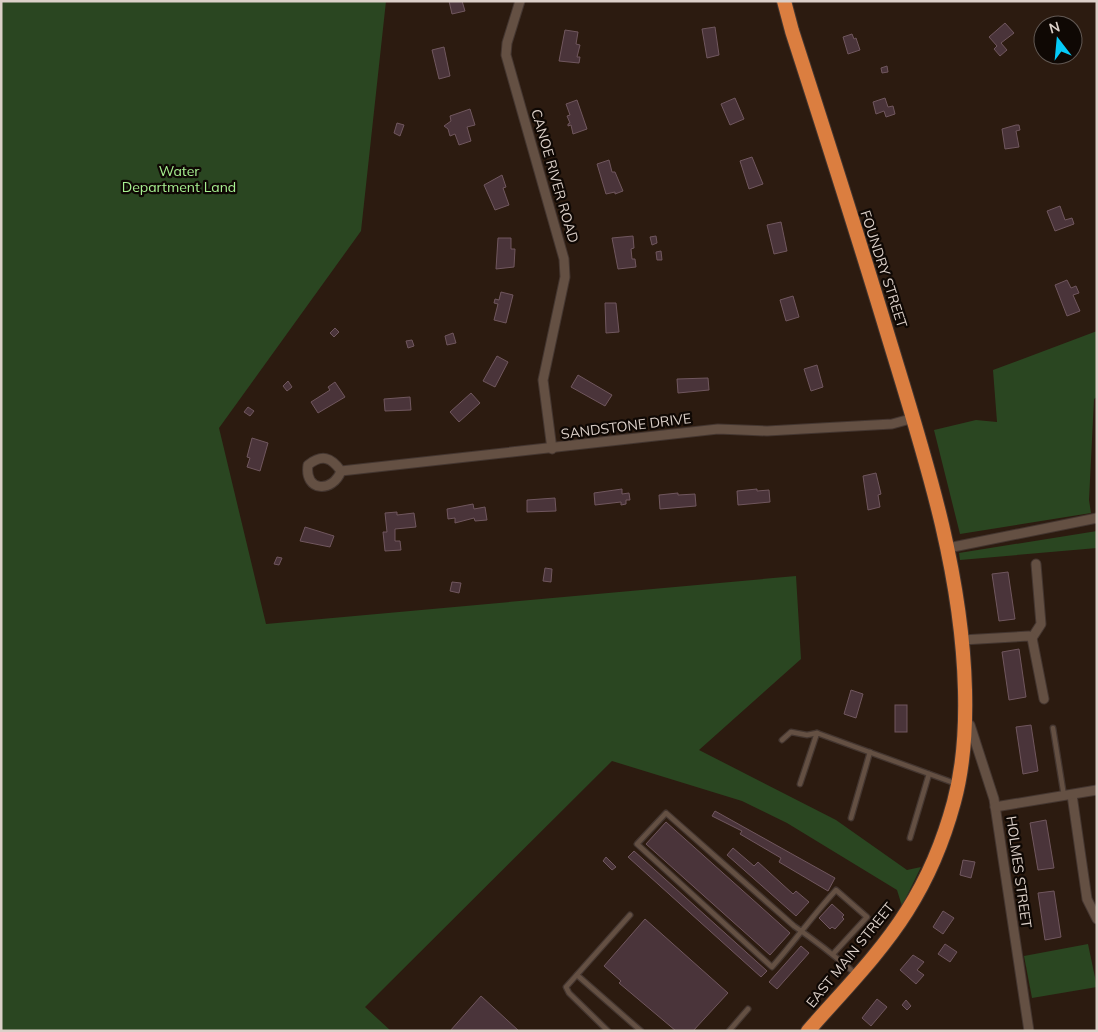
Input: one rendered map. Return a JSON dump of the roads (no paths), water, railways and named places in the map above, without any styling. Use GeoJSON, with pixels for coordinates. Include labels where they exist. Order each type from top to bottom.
{"type":"FeatureCollection","features":[{"type":"Feature","properties":{"kind":"highway","name":"FOUNDRY STREET"},"geometry":{"type":"LineString","coordinates":[[784,1],[914,418],[948,548]]}},
{"type":"Feature","properties":{"kind":"highway","name":"EAST MAIN STREET"},"geometry":{"type":"LineString","coordinates":[[808,1031],[887,939],[918,892],[948,822],[963,765],[965,722],[962,640],[948,548]]}},
{"type":"Feature","properties":{"kind":"street","name":"CANOE RIVER ROAD"},"geometry":{"type":"LineString","coordinates":[[520,1],[507,42],[506,55],[564,259],[565,277],[543,380],[552,449]]}},
{"type":"Feature","properties":{"kind":"street","name":"SANDSTONE DRIVE"},"geometry":{"type":"LineString","coordinates":[[341,471],[718,429],[766,432],[892,424],[914,418]]}},
{"type":"Feature","properties":{"kind":"street"},"geometry":{"type":"LineString","coordinates":[[948,548],[1097,518]]}},
{"type":"Feature","properties":{"kind":"street"},"geometry":{"type":"LineString","coordinates":[[1036,564],[1041,624],[1032,638],[1044,699]]}},
{"type":"Feature","properties":{"kind":"street"},"geometry":{"type":"LineString","coordinates":[[962,640],[999,636],[1029,636],[1032,638]]}},
{"type":"Feature","properties":{"kind":"street","name":"HOLMES STREET"},"geometry":{"type":"LineString","coordinates":[[965,722],[970,725],[996,807],[1029,1031]]}},
{"type":"Feature","properties":{"kind":"street"},"geometry":{"type":"LineString","coordinates":[[996,807],[1097,790]]}},
{"type":"Feature","properties":{"kind":"street"},"geometry":{"type":"LineString","coordinates":[[1068,795],[1087,899],[1097,919]]}},
{"type":"Feature","properties":{"kind":"lane"},"geometry":{"type":"LineString","coordinates":[[1053,728],[1068,795]]}},
{"type":"Feature","properties":{"kind":"lane"},"geometry":{"type":"LineString","coordinates":[[782,740],[791,732],[807,735],[817,733],[958,785]]}},
{"type":"Feature","properties":{"kind":"lane"},"geometry":{"type":"LineString","coordinates":[[800,784],[817,733]]}},
{"type":"Feature","properties":{"kind":"lane"},"geometry":{"type":"LineString","coordinates":[[851,818],[870,752]]}},
{"type":"Feature","properties":{"kind":"lane"},"geometry":{"type":"LineString","coordinates":[[910,838],[929,774]]}},
{"type":"Feature","properties":{"kind":"lane"},"geometry":{"type":"LineString","coordinates":[[833,954],[867,917],[836,890],[808,919],[803,932],[772,967],[637,844],[666,813],[803,932],[857,975]]}},
{"type":"Feature","properties":{"kind":"lane"},"geometry":{"type":"LineString","coordinates":[[608,1031],[567,990],[567,986],[630,915]]}},
{"type":"Feature","properties":{"kind":"lane"},"geometry":{"type":"LineString","coordinates":[[577,975],[641,1031]]}},
{"type":"Feature","properties":{"kind":"lane"},"geometry":{"type":"LineString","coordinates":[[729,1031],[748,1009]]}},
{"type":"Feature","properties":{"kind":"park label","name":"Water Department Land"},"geometry":{"type":"Point","coordinates":[179,180]}}]}
